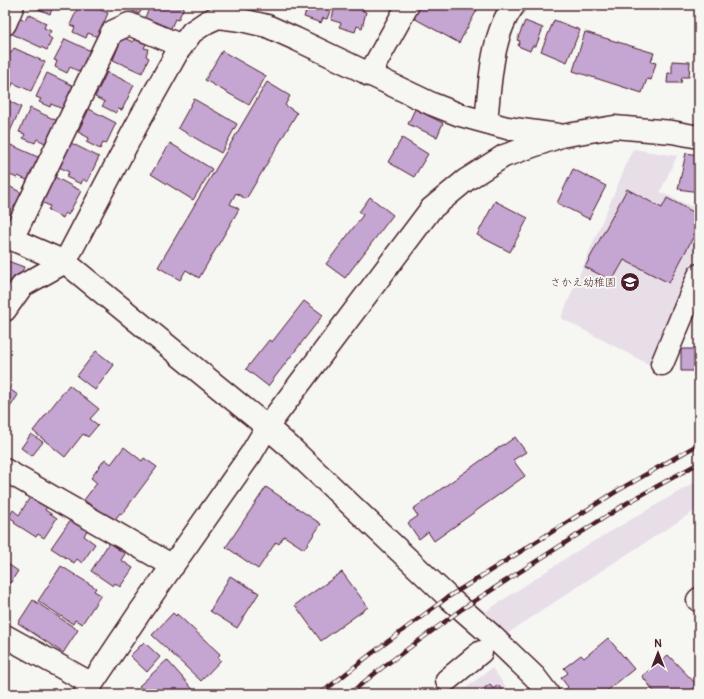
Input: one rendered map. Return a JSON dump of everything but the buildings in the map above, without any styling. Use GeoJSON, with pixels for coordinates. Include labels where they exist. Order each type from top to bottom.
{"type":"FeatureCollection","features":[{"type":"Feature","properties":{"kind":"street"},"geometry":{"type":"LineString","coordinates":[[5,24],[13,5]]}},
{"type":"Feature","properties":{"kind":"street"},"geometry":{"type":"LineString","coordinates":[[369,75],[408,5]]}},
{"type":"Feature","properties":{"kind":"street"},"geometry":{"type":"LineString","coordinates":[[486,122],[495,49],[509,12],[514,5]]}},
{"type":"Feature","properties":{"kind":"street"},"geometry":{"type":"LineString","coordinates":[[5,310],[22,286],[65,262],[140,119],[178,51],[192,32],[203,13],[267,26],[296,38],[369,75],[460,115],[507,128],[560,136]]}},
{"type":"Feature","properties":{"kind":"street"},"geometry":{"type":"LineString","coordinates":[[182,46],[129,24],[112,32],[9,238],[65,262],[267,428],[448,598],[490,634],[535,677],[548,694]]}},
{"type":"Feature","properties":{"kind":"street"},"geometry":{"type":"LineString","coordinates":[[5,636],[88,689],[251,454],[267,428],[431,209],[466,180],[504,156],[560,136],[614,127],[672,132],[699,137]]}},
{"type":"Feature","properties":{"kind":"street"},"geometry":{"type":"LineString","coordinates":[[662,364],[699,275]]}},
{"type":"Feature","properties":{"kind":"street"},"geometry":{"type":"LineString","coordinates":[[6,470],[173,566]]}},
{"type":"Feature","properties":{"kind":"street"},"geometry":{"type":"LineString","coordinates":[[446,680],[481,652]]}},
{"type":"Feature","properties":{"kind":"shaded area","name":"さかえ幼稚園"},"geometry":{"type":"Polygon","coordinates":[[[633,149],[677,156],[660,192],[699,210],[699,247],[648,364],[561,318],[633,149]]]}},
{"type":"Feature","properties":{"kind":"shaded area"},"geometry":{"type":"Polygon","coordinates":[[[699,480],[699,508],[507,634],[485,612],[577,551],[699,480]]]}},
{"type":"Feature","properties":{"kind":"shaded area"},"geometry":{"type":"Polygon","coordinates":[[[492,668],[511,694],[458,694],[492,668]]]}},
{"type":"Feature","properties":{"kind":"railway"},"geometry":{"type":"LineString","coordinates":[[320,694],[448,597],[617,491],[699,444]]}},
{"type":"Feature","properties":{"kind":"railway"},"geometry":{"type":"LineString","coordinates":[[349,694],[462,609],[627,503],[699,463]]}},
{"type":"Feature","properties":{"kind":"place","name":"さかえ幼稚園"},"geometry":{"type":"Point","coordinates":[630,282]}}]}
